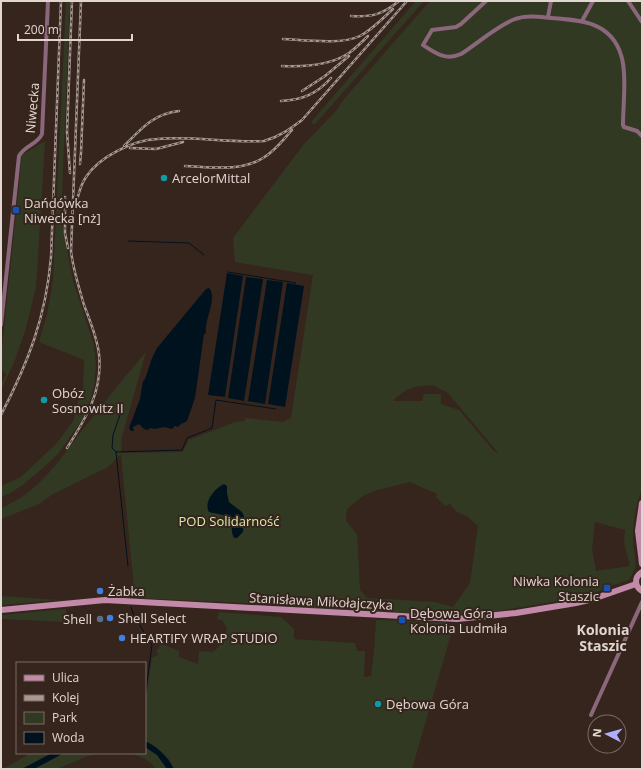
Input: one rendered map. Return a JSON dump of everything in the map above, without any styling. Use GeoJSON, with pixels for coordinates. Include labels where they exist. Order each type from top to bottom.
{"type":"FeatureCollection","features":[{"type":"Feature","properties":{"kind":"street","name":"Niwecka"},"geometry":{"type":"LineString","coordinates":[[1,325],[19,156],[23,150],[37,142],[42,134],[48,1]]}},
{"type":"Feature","properties":{"kind":"street"},"geometry":{"type":"LineString","coordinates":[[486,1],[462,24],[456,27],[432,30],[423,45],[440,55],[454,57],[461,54],[498,28],[515,19],[528,16],[582,21],[592,24],[604,31],[618,47],[624,67],[623,125],[624,127],[637,131],[642,136]]}},
{"type":"Feature","properties":{"kind":"street"},"geometry":{"type":"LineString","coordinates":[[548,17],[551,1]]}},
{"type":"Feature","properties":{"kind":"street"},"geometry":{"type":"LineString","coordinates":[[582,21],[593,1]]}},
{"type":"Feature","properties":{"kind":"street"},"geometry":{"type":"LineString","coordinates":[[628,1],[642,22]]}},
{"type":"Feature","properties":{"kind":"street"},"geometry":{"type":"LineString","coordinates":[[642,503],[638,531],[642,564]]}},
{"type":"Feature","properties":{"kind":"street"},"geometry":{"type":"LineString","coordinates":[[642,572],[636,578],[636,584],[642,591]]}},
{"type":"Feature","properties":{"kind":"street","name":"Stanisława Mikołajczyka"},"geometry":{"type":"LineString","coordinates":[[1,610],[105,600],[457,618],[516,613],[576,603],[593,599],[636,584]]}},
{"type":"Feature","properties":{"kind":"street"},"geometry":{"type":"LineString","coordinates":[[592,714],[642,602]]}},
{"type":"Feature","properties":{"kind":"green space"},"geometry":{"type":"Polygon","coordinates":[[[66,1],[70,1],[61,218],[73,281],[94,345],[96,367],[94,386],[86,414],[58,454],[24,484],[1,497],[1,486],[21,477],[57,443],[74,420],[77,404],[83,391],[84,360],[39,342],[47,314],[53,281],[66,1]]]}},
{"type":"Feature","properties":{"kind":"green space"},"geometry":{"type":"Polygon","coordinates":[[[416,1],[424,1],[314,125],[311,122],[416,1]]]}},
{"type":"Feature","properties":{"kind":"green space","name":"POD Solidarność"},"geometry":{"type":"Polygon","coordinates":[[[430,1],[642,1],[642,489],[637,507],[633,538],[636,564],[633,574],[629,580],[610,586],[589,596],[478,614],[458,615],[301,608],[287,605],[135,598],[121,454],[108,467],[53,494],[39,504],[1,519],[1,508],[27,494],[48,474],[146,352],[122,437],[121,453],[183,452],[189,440],[235,422],[245,421],[245,418],[283,422],[291,418],[313,275],[235,262],[233,238],[304,144],[336,111],[344,99],[430,1]],[[433,385],[411,388],[402,393],[393,401],[422,401],[424,394],[441,394],[441,404],[459,410],[493,450],[499,454],[448,393],[433,385]],[[410,482],[374,491],[363,496],[347,509],[346,521],[357,534],[360,590],[367,598],[435,602],[453,607],[470,583],[478,526],[467,516],[457,512],[450,504],[445,506],[436,497],[437,494],[410,482]],[[595,522],[592,549],[596,571],[630,566],[624,543],[625,530],[595,522]]]}},
{"type":"Feature","properties":{"kind":"green space"},"geometry":{"type":"Polygon","coordinates":[[[45,141],[36,287],[26,328],[15,360],[1,390],[1,385],[6,374],[1,369],[1,357],[22,155],[45,141]]]}},
{"type":"Feature","properties":{"kind":"green space"},"geometry":{"type":"Polygon","coordinates":[[[1,596],[59,600],[1,605],[1,596]]]}},
{"type":"Feature","properties":{"kind":"green space"},"geometry":{"type":"Polygon","coordinates":[[[66,609],[66,622],[1,619],[1,615],[66,609]]]}},
{"type":"Feature","properties":{"kind":"green space"},"geometry":{"type":"Polygon","coordinates":[[[219,612],[281,617],[294,629],[294,639],[355,643],[357,651],[365,651],[364,677],[371,676],[376,620],[445,622],[453,627],[412,769],[174,769],[169,759],[146,742],[146,697],[152,658],[158,655],[156,650],[159,649],[160,643],[179,651],[179,657],[198,664],[199,651],[213,652],[219,647],[224,639],[227,628],[222,620],[217,619],[219,612]]]}},
{"type":"Feature","properties":{"kind":"green space"},"geometry":{"type":"Polygon","coordinates":[[[146,748],[157,755],[167,769],[155,769],[151,763],[133,754],[146,754],[146,748]]]}},
{"type":"Feature","properties":{"kind":"green space"},"geometry":{"type":"Polygon","coordinates":[[[29,754],[50,754],[22,769],[3,769],[29,754]]]}},
{"type":"Feature","properties":{"kind":"green space"},"geometry":{"type":"Polygon","coordinates":[[[62,754],[97,754],[57,769],[34,769],[62,754]]]}},
{"type":"Feature","properties":{"kind":"water"},"geometry":{"type":"Polygon","coordinates":[[[227,273],[243,276],[225,397],[208,395],[227,273]]]}},
{"type":"Feature","properties":{"kind":"water"},"geometry":{"type":"Polygon","coordinates":[[[246,277],[263,279],[244,401],[228,398],[246,277]]]}},
{"type":"Feature","properties":{"kind":"water"},"geometry":{"type":"Polygon","coordinates":[[[267,280],[283,282],[265,404],[248,401],[267,280]]]}},
{"type":"Feature","properties":{"kind":"water"},"geometry":{"type":"Polygon","coordinates":[[[287,283],[304,286],[285,407],[268,404],[287,283]]]}},
{"type":"Feature","properties":{"kind":"water"},"geometry":{"type":"Polygon","coordinates":[[[209,288],[212,297],[206,333],[204,334],[195,398],[187,421],[178,427],[175,426],[172,429],[164,427],[155,429],[150,428],[148,430],[144,429],[139,424],[133,427],[134,431],[131,431],[129,428],[140,399],[143,381],[157,348],[206,289],[209,288]]]}},
{"type":"Feature","properties":{"kind":"water"},"geometry":{"type":"Polygon","coordinates":[[[224,484],[227,486],[229,502],[242,512],[244,516],[243,532],[237,538],[234,538],[233,536],[230,519],[225,516],[209,512],[208,508],[211,496],[224,484]]]}},
{"type":"Feature","properties":{"kind":"water"},"geometry":{"type":"Polygon","coordinates":[[[146,742],[162,752],[174,769],[167,769],[157,755],[146,748],[146,742]]]}},
{"type":"Feature","properties":{"kind":"water"},"geometry":{"type":"Polygon","coordinates":[[[50,754],[62,754],[34,769],[22,769],[50,754]]]}},
{"type":"Feature","properties":{"kind":"waterway"},"geometry":{"type":"LineString","coordinates":[[128,241],[189,243],[204,255]]}},
{"type":"Feature","properties":{"kind":"waterway"},"geometry":{"type":"LineString","coordinates":[[228,272],[296,283],[295,284]]}},
{"type":"Feature","properties":{"kind":"waterway"},"geometry":{"type":"LineString","coordinates":[[116,452],[182,450],[187,438],[212,428],[216,400],[276,409]]}},
{"type":"Feature","properties":{"kind":"waterway"},"geometry":{"type":"LineString","coordinates":[[121,412],[113,435],[112,448],[116,452],[128,566]]}},
{"type":"Feature","properties":{"kind":"waterway"},"geometry":{"type":"LineString","coordinates":[[130,593],[131,597]]}},
{"type":"Feature","properties":{"kind":"waterway"},"geometry":{"type":"LineString","coordinates":[[131,607],[134,616],[152,645],[146,690]]}},
{"type":"Feature","properties":{"kind":"railway"},"geometry":{"type":"LineString","coordinates":[[1,415],[20,377],[34,339],[40,320],[49,279],[61,1]]}},
{"type":"Feature","properties":{"kind":"railway"},"geometry":{"type":"LineString","coordinates":[[70,173],[67,132],[72,1]]}},
{"type":"Feature","properties":{"kind":"railway"},"geometry":{"type":"LineString","coordinates":[[67,448],[81,426],[92,404],[96,392],[100,367],[97,341],[78,285],[71,251],[81,1]]}},
{"type":"Feature","properties":{"kind":"railway"},"geometry":{"type":"LineString","coordinates":[[351,16],[376,14],[382,12],[399,1]]}},
{"type":"Feature","properties":{"kind":"railway"},"geometry":{"type":"LineString","coordinates":[[77,200],[83,182],[92,170],[108,156],[127,146],[148,140],[170,138],[264,141],[284,132],[302,120],[407,1]]}},
{"type":"Feature","properties":{"kind":"railway"},"geometry":{"type":"LineString","coordinates":[[283,39],[323,41],[352,39],[369,31],[393,9]]}},
{"type":"Feature","properties":{"kind":"railway"},"geometry":{"type":"LineString","coordinates":[[282,66],[308,66],[334,61],[349,53],[368,36]]}},
{"type":"Feature","properties":{"kind":"railway"},"geometry":{"type":"LineString","coordinates":[[302,91],[325,76],[349,56]]}},
{"type":"Feature","properties":{"kind":"railway"},"geometry":{"type":"LineString","coordinates":[[281,101],[302,98],[309,95],[326,84],[331,78]]}},
{"type":"Feature","properties":{"kind":"railway"},"geometry":{"type":"LineString","coordinates":[[80,164],[84,80]]}},
{"type":"Feature","properties":{"kind":"railway"},"geometry":{"type":"LineString","coordinates":[[124,146],[148,123],[162,115],[179,111]]}},
{"type":"Feature","properties":{"kind":"railway"},"geometry":{"type":"LineString","coordinates":[[185,166],[226,168],[254,162],[271,152],[292,130]]}},
{"type":"Feature","properties":{"kind":"railway"},"geometry":{"type":"LineString","coordinates":[[130,148],[156,149],[183,142]]}},
{"type":"Feature","properties":{"kind":"railway"},"geometry":{"type":"LineString","coordinates":[[65,197],[65,233],[68,248]]}},
{"type":"Feature","properties":{"kind":"place","name":"ArcelorMittal"},"geometry":{"type":"Point","coordinates":[164,178]}},
{"type":"Feature","properties":{"kind":"place","name":"Dańdówka Niwecka [nż]"},"geometry":{"type":"Point","coordinates":[16,210]}},
{"type":"Feature","properties":{"kind":"place","name":"Obóz Sosnowitz II"},"geometry":{"type":"Point","coordinates":[44,400]}},
{"type":"Feature","properties":{"kind":"place","name":"Niwka Kolonia Staszic"},"geometry":{"type":"Point","coordinates":[607,588]}},
{"type":"Feature","properties":{"kind":"place","name":"Żabka"},"geometry":{"type":"Point","coordinates":[100,591]}},
{"type":"Feature","properties":{"kind":"place","name":"Shell Select"},"geometry":{"type":"Point","coordinates":[110,618]}},
{"type":"Feature","properties":{"kind":"place","name":"Shell"},"geometry":{"type":"Point","coordinates":[100,619]}},
{"type":"Feature","properties":{"kind":"place","name":"Dębowa Góra Kolonia Ludmiła"},"geometry":{"type":"Point","coordinates":[402,620]}},
{"type":"Feature","properties":{"kind":"place","name":"HEARTIFY WRAP STUDIO"},"geometry":{"type":"Point","coordinates":[122,638]}},
{"type":"Feature","properties":{"kind":"place","name":"Dębowa Góra"},"geometry":{"type":"Point","coordinates":[378,704]}},
{"type":"Feature","properties":{"kind":"district","name":"Kolonia Staszic"},"geometry":{"type":"Point","coordinates":[603,638]}}]}
